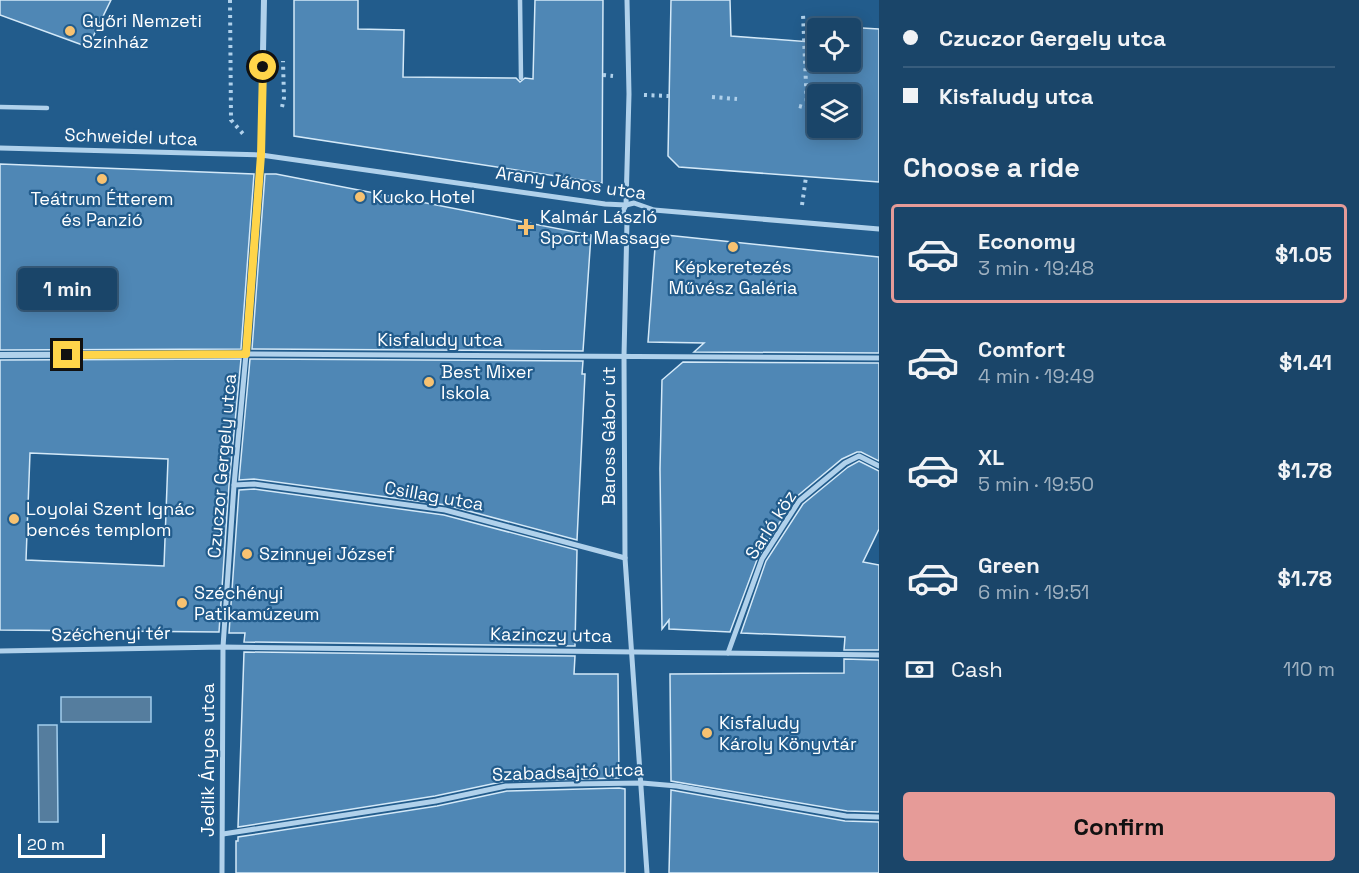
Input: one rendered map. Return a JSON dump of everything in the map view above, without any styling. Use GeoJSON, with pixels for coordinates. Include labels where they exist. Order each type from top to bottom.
{"type":"FeatureCollection","features":[{"type":"Feature","properties":{"kind":"street","name":"Czuczor Gergely utca"},"geometry":{"type":"LineString","coordinates":[[223,646],[261,155],[264,0]]}},
{"type":"Feature","properties":{"kind":"street","name":"Baross Gábor út"},"geometry":{"type":"LineString","coordinates":[[627,0],[626,205],[623,211],[627,221],[624,356],[625,558],[647,873]]}},
{"type":"Feature","properties":{"kind":"street","name":"Schweidel utca"},"geometry":{"type":"LineString","coordinates":[[0,148],[261,155]]}},
{"type":"Feature","properties":{"kind":"street","name":"Arany János utca"},"geometry":{"type":"LineString","coordinates":[[261,155],[604,204],[634,203],[654,210],[879,228]]}},
{"type":"Feature","properties":{"kind":"street","name":"Kisfaludy utca"},"geometry":{"type":"LineString","coordinates":[[0,355],[246,354],[879,358]]}},
{"type":"Feature","properties":{"kind":"street","name":"Sarló köz"},"geometry":{"type":"LineString","coordinates":[[728,652],[762,559],[799,501],[844,463],[859,456],[879,466]]}},
{"type":"Feature","properties":{"kind":"street","name":"Csillag utca"},"geometry":{"type":"LineString","coordinates":[[234,485],[254,484],[445,510],[625,558]]}},
{"type":"Feature","properties":{"kind":"street","name":"Kazinczy utca"},"geometry":{"type":"LineString","coordinates":[[223,646],[879,656]]}},
{"type":"Feature","properties":{"kind":"street","name":"Széchenyi tér"},"geometry":{"type":"LineString","coordinates":[[0,651],[223,646]]}},
{"type":"Feature","properties":{"kind":"street","name":"Jedlik Ányos utca"},"geometry":{"type":"LineString","coordinates":[[222,873],[223,646]]}},
{"type":"Feature","properties":{"kind":"street","name":"Szabadsajtó utca"},"geometry":{"type":"LineString","coordinates":[[223,834],[436,801],[506,786],[642,783],[677,786],[846,816],[879,817]]}},
{"type":"Feature","properties":{"kind":"lane"},"geometry":{"type":"LineString","coordinates":[[520,0],[521,78]]}},
{"type":"Feature","properties":{"kind":"lane","name":"Schweidel utca"},"geometry":{"type":"LineString","coordinates":[[0,107],[47,108]]}},
{"type":"Feature","properties":{"kind":"path"},"geometry":{"type":"LineString","coordinates":[[230,0],[231,120],[261,155]]}},
{"type":"Feature","properties":{"kind":"path"},"geometry":{"type":"LineString","coordinates":[[799,106],[807,108],[803,14]]}},
{"type":"Feature","properties":{"kind":"path"},"geometry":{"type":"LineString","coordinates":[[712,97],[737,99]]}},
{"type":"Feature","properties":{"kind":"path"},"geometry":{"type":"LineString","coordinates":[[799,222],[806,177]]}},
{"type":"Feature","properties":{"kind":"water"},"geometry":{"type":"Polygon","coordinates":[[[61,697],[151,697],[151,722],[61,722],[61,697]]]}},
{"type":"Feature","properties":{"kind":"water"},"geometry":{"type":"Polygon","coordinates":[[[38,725],[57,725],[58,822],[39,822],[38,725]]]}},
{"type":"Feature","properties":{"kind":"building","name":"Győri Nemzeti Színház"},"geometry":{"type":"Polygon","coordinates":[[[0,0],[111,0],[88,47],[0,15],[0,0]]]}},
{"type":"Feature","properties":{"kind":"building"},"geometry":{"type":"Polygon","coordinates":[[[294,0],[358,0],[358,29],[404,30],[403,77],[516,78],[520,82],[525,78],[533,79],[535,0],[603,0],[602,183],[294,136],[294,0]]]}},
{"type":"Feature","properties":{"kind":"building"},"geometry":{"type":"Polygon","coordinates":[[[671,0],[730,0],[731,36],[807,42],[807,72],[861,72],[861,28],[879,29],[879,182],[679,167],[668,156],[671,0]]]}},
{"type":"Feature","properties":{"kind":"building"},"geometry":{"type":"Polygon","coordinates":[[[0,164],[254,174],[241,349],[0,350],[0,164]]]}},
{"type":"Feature","properties":{"kind":"building"},"geometry":{"type":"Polygon","coordinates":[[[265,174],[276,174],[591,235],[583,351],[252,349],[265,174]]]}},
{"type":"Feature","properties":{"kind":"building"},"geometry":{"type":"Polygon","coordinates":[[[656,234],[879,257],[879,353],[694,352],[704,343],[648,342],[656,234]]]}},
{"type":"Feature","properties":{"kind":"building"},"geometry":{"type":"Polygon","coordinates":[[[241,359],[229,485],[219,632],[0,630],[0,360],[241,359]],[[30,453],[26,560],[164,566],[168,459],[30,453]]]}},
{"type":"Feature","properties":{"kind":"building"},"geometry":{"type":"Polygon","coordinates":[[[250,359],[583,361],[582,374],[585,374],[577,540],[446,505],[254,479],[239,480],[250,359]]]}},
{"type":"Feature","properties":{"kind":"building"},"geometry":{"type":"Polygon","coordinates":[[[683,362],[879,363],[879,461],[857,452],[842,459],[795,498],[758,557],[730,632],[669,629],[669,620],[662,629],[660,469],[662,380],[683,362]]]}},
{"type":"Feature","properties":{"kind":"building"},"geometry":{"type":"Polygon","coordinates":[[[859,461],[879,471],[879,529],[863,562],[879,565],[879,650],[844,650],[845,637],[741,633],[766,561],[803,504],[848,467],[859,461]]]}},
{"type":"Feature","properties":{"kind":"building"},"geometry":{"type":"Polygon","coordinates":[[[254,489],[444,515],[577,550],[575,646],[244,642],[245,633],[229,633],[239,490],[254,489]]]}},
{"type":"Feature","properties":{"kind":"building"},"geometry":{"type":"Polygon","coordinates":[[[244,652],[575,656],[574,674],[618,674],[619,778],[506,781],[435,796],[238,827],[244,652]]]}},
{"type":"Feature","properties":{"kind":"building"},"geometry":{"type":"Polygon","coordinates":[[[844,659],[879,660],[879,812],[847,811],[671,781],[670,674],[844,673],[844,659]]]}},
{"type":"Feature","properties":{"kind":"building"},"geometry":{"type":"Polygon","coordinates":[[[625,789],[625,873],[236,873],[238,837],[437,806],[507,791],[625,789]]]}},
{"type":"Feature","properties":{"kind":"building"},"geometry":{"type":"Polygon","coordinates":[[[671,790],[845,821],[879,822],[879,873],[669,873],[671,790]]]}},
{"type":"Feature","properties":{"kind":"place","name":"Győri Nemzeti Színház"},"geometry":{"type":"Point","coordinates":[70,31]}},
{"type":"Feature","properties":{"kind":"place","name":"Teátrum Étterem és Panzió"},"geometry":{"type":"Point","coordinates":[102,179]}},
{"type":"Feature","properties":{"kind":"place","name":"Kucko Hotel"},"geometry":{"type":"Point","coordinates":[360,197]}},
{"type":"Feature","properties":{"kind":"place","name":"Kalmár László Sport Massage"},"geometry":{"type":"Point","coordinates":[526,227]}},
{"type":"Feature","properties":{"kind":"place","name":"Képkeretezés Művész Galéria"},"geometry":{"type":"Point","coordinates":[733,247]}},
{"type":"Feature","properties":{"kind":"place","name":"Best Mixer Iskola"},"geometry":{"type":"Point","coordinates":[429,382]}},
{"type":"Feature","properties":{"kind":"place","name":"Loyolai Szent Ignác bencés templom"},"geometry":{"type":"Point","coordinates":[14,519]}},
{"type":"Feature","properties":{"kind":"place","name":"Szinnyei József"},"geometry":{"type":"Point","coordinates":[247,554]}},
{"type":"Feature","properties":{"kind":"place","name":"Széchényi Patikamúzeum"},"geometry":{"type":"Point","coordinates":[182,603]}},
{"type":"Feature","properties":{"kind":"place","name":"Kisfaludy Károly Könyvtár"},"geometry":{"type":"Point","coordinates":[707,733]}},
{"type":"Feature","properties":{"kind":"route"},"geometry":{"type":"LineString","coordinates":[[67,355],[246,354],[261,155],[263,67]]}}]}
